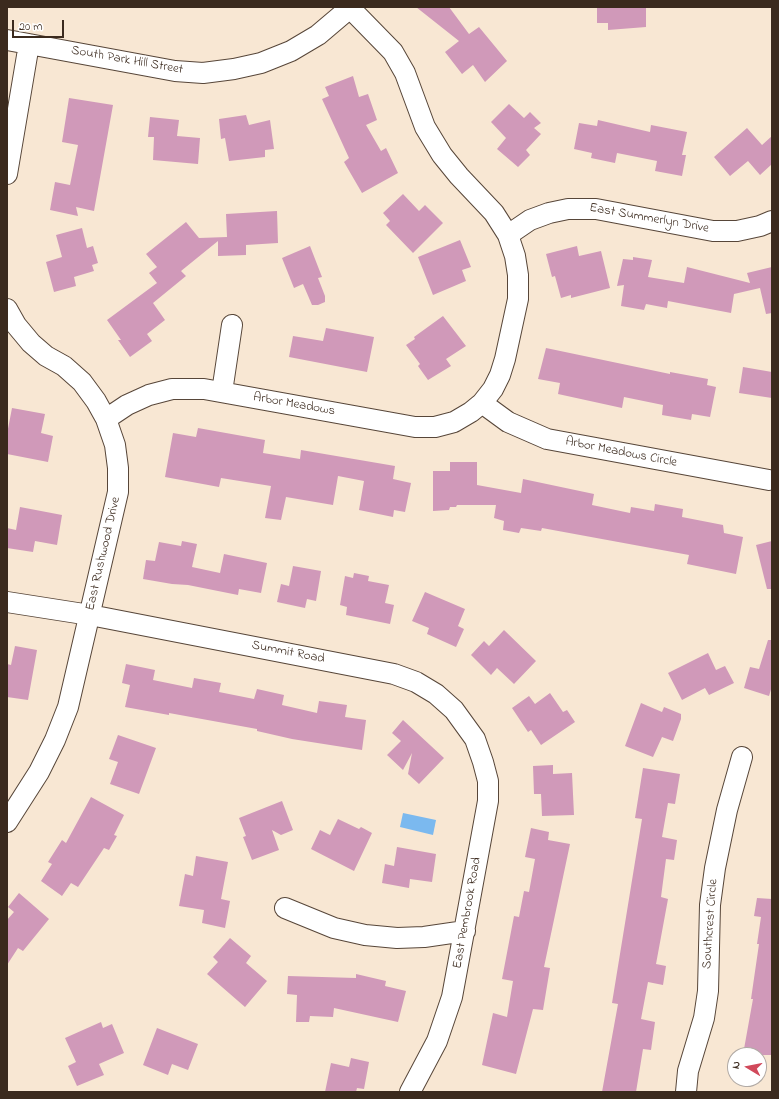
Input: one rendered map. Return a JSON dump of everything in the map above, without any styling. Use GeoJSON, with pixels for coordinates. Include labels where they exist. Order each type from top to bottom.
{"type":"FeatureCollection","features":[{"type":"Feature","properties":{"kind":"street","name":"South Park Hill Street"},"geometry":{"type":"LineString","coordinates":[[7,40],[175,71],[203,72],[234,69],[261,63],[291,51],[318,35],[350,7]]}},
{"type":"Feature","properties":{"kind":"street","name":"Arbor Meadows"},"geometry":{"type":"LineString","coordinates":[[106,419],[131,403],[149,395],[172,389],[204,389],[415,427],[435,427],[454,422],[472,412],[482,403],[493,389],[500,375],[518,299],[518,275],[515,256],[508,235],[494,213],[459,176],[442,155],[426,127],[405,73],[393,52],[350,7]]}},
{"type":"Feature","properties":{"kind":"street"},"geometry":{"type":"LineString","coordinates":[[7,174],[29,44]]}},
{"type":"Feature","properties":{"kind":"street","name":"East Summerlyn Drive"},"geometry":{"type":"LineString","coordinates":[[508,235],[530,220],[549,213],[568,209],[596,208],[713,231],[737,231],[760,226],[772,221]]}},
{"type":"Feature","properties":{"kind":"street","name":"East Rushwood Drive"},"geometry":{"type":"LineString","coordinates":[[7,309],[16,325],[31,343],[46,356],[64,366],[82,382],[96,401],[106,419],[115,445],[118,468],[118,492],[68,707],[55,740],[39,772],[7,822]]}},
{"type":"Feature","properties":{"kind":"street"},"geometry":{"type":"LineString","coordinates":[[222,392],[232,325]]}},
{"type":"Feature","properties":{"kind":"street","name":"Arbor Meadows Circle"},"geometry":{"type":"LineString","coordinates":[[482,403],[508,422],[547,439],[769,480]]}},
{"type":"Feature","properties":{"kind":"street","name":"Summit Road"},"geometry":{"type":"LineString","coordinates":[[7,602],[90,615],[394,674],[416,682],[436,694],[454,710],[468,729]]}},
{"type":"Feature","properties":{"kind":"street","name":"East Pembrook Road"},"geometry":{"type":"LineString","coordinates":[[410,1092],[428,1060],[441,1031],[452,997],[488,801],[488,781],[483,762],[468,729]]}},
{"type":"Feature","properties":{"kind":"street","name":"Southcrest Circle"},"geometry":{"type":"LineString","coordinates":[[686,1092],[688,1071],[704,1018],[708,991],[709,919],[715,868],[742,757]]}},
{"type":"Feature","properties":{"kind":"street"},"geometry":{"type":"LineString","coordinates":[[285,908],[334,928],[365,935],[397,938],[424,937],[465,931]]}},
{"type":"Feature","properties":{"kind":"water"},"geometry":{"type":"Polygon","coordinates":[[[403,813],[436,820],[433,835],[400,827],[403,813]]]}},
{"type":"Feature","properties":{"kind":"building"},"geometry":{"type":"Polygon","coordinates":[[[416,7],[449,7],[469,34],[479,27],[507,61],[485,82],[473,65],[462,74],[445,52],[459,41],[416,7]]]}},
{"type":"Feature","properties":{"kind":"building"},"geometry":{"type":"Polygon","coordinates":[[[597,7],[646,7],[646,27],[608,30],[608,23],[597,23],[597,7]]]}},
{"type":"Feature","properties":{"kind":"building"},"geometry":{"type":"Polygon","coordinates":[[[353,76],[359,97],[368,94],[377,120],[366,125],[381,151],[386,148],[398,173],[362,193],[344,162],[349,158],[322,99],[329,96],[325,87],[353,76]]]}},
{"type":"Feature","properties":{"kind":"building"},"geometry":{"type":"Polygon","coordinates":[[[69,98],[113,105],[94,211],[76,207],[78,216],[50,210],[55,182],[70,185],[78,145],[62,142],[69,98]]]}},
{"type":"Feature","properties":{"kind":"building"},"geometry":{"type":"Polygon","coordinates":[[[509,104],[524,118],[530,112],[541,123],[534,128],[541,134],[526,150],[530,155],[518,167],[497,149],[506,138],[491,122],[509,104]]]}},
{"type":"Feature","properties":{"kind":"building"},"geometry":{"type":"Polygon","coordinates":[[[246,115],[249,125],[270,120],[274,149],[265,150],[265,157],[229,161],[225,138],[221,139],[219,119],[246,115]]]}},
{"type":"Feature","properties":{"kind":"building"},"geometry":{"type":"Polygon","coordinates":[[[150,117],[179,120],[177,136],[200,138],[198,164],[153,160],[154,137],[148,137],[150,117]]]}},
{"type":"Feature","properties":{"kind":"building"},"geometry":{"type":"Polygon","coordinates":[[[598,120],[650,132],[651,125],[687,132],[682,155],[686,155],[682,176],[655,171],[657,161],[617,153],[615,163],[591,158],[592,153],[574,149],[579,123],[597,126],[598,120]]]}},
{"type":"Feature","properties":{"kind":"building"},"geometry":{"type":"Polygon","coordinates":[[[747,128],[762,145],[772,136],[772,164],[760,175],[748,161],[730,176],[714,157],[747,128]]]}},
{"type":"Feature","properties":{"kind":"building"},"geometry":{"type":"Polygon","coordinates":[[[403,194],[419,211],[425,205],[443,223],[413,253],[386,225],[390,221],[383,213],[403,194]]]}},
{"type":"Feature","properties":{"kind":"building"},"geometry":{"type":"Polygon","coordinates":[[[277,211],[278,243],[246,245],[246,255],[218,256],[218,241],[181,271],[186,276],[153,303],[165,320],[147,334],[152,341],[130,357],[118,340],[121,340],[107,320],[157,283],[149,273],[157,267],[146,254],[186,222],[199,238],[227,237],[226,214],[277,211]]]}},
{"type":"Feature","properties":{"kind":"building"},"geometry":{"type":"Polygon","coordinates":[[[82,228],[87,248],[93,246],[98,263],[92,265],[94,271],[74,277],[76,286],[54,292],[46,262],[62,257],[56,235],[82,228]]]}},
{"type":"Feature","properties":{"kind":"building"},"geometry":{"type":"Polygon","coordinates":[[[460,240],[471,267],[462,270],[466,281],[433,295],[418,257],[460,240]]]}},
{"type":"Feature","properties":{"kind":"building"},"geometry":{"type":"Polygon","coordinates":[[[310,246],[322,277],[318,278],[325,296],[325,302],[318,305],[312,305],[303,284],[294,288],[282,258],[310,246]]]}},
{"type":"Feature","properties":{"kind":"building"},"geometry":{"type":"Polygon","coordinates":[[[577,246],[579,256],[601,251],[610,288],[571,298],[571,295],[561,298],[555,276],[552,277],[546,254],[577,246]]]}},
{"type":"Feature","properties":{"kind":"building"},"geometry":{"type":"Polygon","coordinates":[[[633,257],[652,260],[648,277],[684,283],[687,267],[750,283],[747,273],[772,267],[772,313],[766,314],[760,288],[734,294],[731,313],[668,301],[667,308],[646,304],[644,310],[621,306],[624,285],[617,286],[623,259],[633,260],[633,257]]]}},
{"type":"Feature","properties":{"kind":"building"},"geometry":{"type":"Polygon","coordinates":[[[443,316],[466,346],[446,359],[451,366],[428,380],[418,366],[420,364],[406,345],[415,339],[414,337],[443,316]]]}},
{"type":"Feature","properties":{"kind":"building"},"geometry":{"type":"Polygon","coordinates":[[[326,328],[374,337],[367,372],[289,357],[293,336],[323,341],[326,328]]]}},
{"type":"Feature","properties":{"kind":"building"},"geometry":{"type":"Polygon","coordinates":[[[546,348],[670,374],[670,372],[708,379],[707,385],[716,387],[710,417],[692,414],[691,420],[662,415],[663,405],[624,397],[622,408],[558,394],[560,383],[538,379],[546,348]]]}},
{"type":"Feature","properties":{"kind":"building"},"geometry":{"type":"Polygon","coordinates":[[[743,367],[772,372],[772,398],[739,393],[743,367]]]}},
{"type":"Feature","properties":{"kind":"building"},"geometry":{"type":"Polygon","coordinates":[[[12,408],[45,414],[41,433],[53,436],[48,462],[7,454],[7,434],[12,408]]]}},
{"type":"Feature","properties":{"kind":"building"},"geometry":{"type":"Polygon","coordinates":[[[198,428],[265,440],[263,453],[300,459],[301,450],[395,466],[393,479],[411,483],[405,512],[394,510],[393,517],[359,510],[364,481],[338,476],[333,505],[286,497],[281,520],[265,518],[271,486],[221,478],[219,487],[165,477],[173,433],[196,437],[198,428]]]}},
{"type":"Feature","properties":{"kind":"building"},"geometry":{"type":"Polygon","coordinates":[[[450,462],[477,462],[477,485],[521,493],[523,479],[594,494],[592,505],[630,513],[631,507],[654,511],[655,504],[683,509],[682,517],[723,525],[724,533],[743,537],[736,574],[687,564],[689,555],[542,528],[541,531],[521,528],[519,533],[503,530],[504,521],[494,518],[496,505],[457,505],[456,507],[450,507],[449,510],[433,511],[433,471],[450,471],[450,462]]]}},
{"type":"Feature","properties":{"kind":"building"},"geometry":{"type":"Polygon","coordinates":[[[20,507],[62,515],[57,545],[35,541],[33,552],[7,548],[7,528],[16,530],[20,507]]]}},
{"type":"Feature","properties":{"kind":"building"},"geometry":{"type":"Polygon","coordinates":[[[182,541],[197,544],[192,567],[220,573],[224,554],[267,563],[261,593],[239,589],[238,595],[188,585],[143,579],[146,560],[155,561],[159,542],[181,546],[182,541]]]}},
{"type":"Feature","properties":{"kind":"building"},"geometry":{"type":"Polygon","coordinates":[[[772,541],[772,589],[767,589],[756,545],[772,541]]]}},
{"type":"Feature","properties":{"kind":"building"},"geometry":{"type":"Polygon","coordinates":[[[293,566],[321,571],[316,601],[307,599],[305,608],[277,602],[281,584],[289,586],[293,566]]]}},
{"type":"Feature","properties":{"kind":"building"},"geometry":{"type":"Polygon","coordinates":[[[354,573],[369,576],[368,581],[389,585],[385,603],[394,605],[390,624],[346,615],[347,607],[340,605],[345,576],[353,578],[354,573]]]}},
{"type":"Feature","properties":{"kind":"building"},"geometry":{"type":"Polygon","coordinates":[[[425,592],[465,609],[458,626],[464,629],[456,647],[427,634],[429,628],[412,621],[425,592]]]}},
{"type":"Feature","properties":{"kind":"building"},"geometry":{"type":"Polygon","coordinates":[[[504,630],[536,661],[514,684],[497,668],[491,675],[471,655],[484,641],[489,646],[504,630]]]}},
{"type":"Feature","properties":{"kind":"building"},"geometry":{"type":"Polygon","coordinates":[[[768,640],[772,640],[772,686],[769,696],[744,688],[750,667],[759,669],[768,640]]]}},
{"type":"Feature","properties":{"kind":"building"},"geometry":{"type":"Polygon","coordinates":[[[15,646],[37,650],[28,700],[7,697],[7,664],[11,665],[15,646]]]}},
{"type":"Feature","properties":{"kind":"building"},"geometry":{"type":"Polygon","coordinates":[[[708,653],[716,670],[725,666],[734,683],[709,695],[705,688],[682,700],[668,673],[708,653]]]}},
{"type":"Feature","properties":{"kind":"building"},"geometry":{"type":"Polygon","coordinates":[[[126,664],[155,670],[153,680],[192,688],[194,678],[221,683],[219,692],[254,699],[257,689],[284,695],[282,705],[317,713],[319,701],[347,705],[345,717],[366,720],[362,750],[292,739],[257,731],[257,729],[169,713],[169,715],[125,707],[130,685],[122,683],[126,664]]]}},
{"type":"Feature","properties":{"kind":"building"},"geometry":{"type":"Polygon","coordinates":[[[550,693],[563,712],[567,710],[575,722],[541,745],[531,730],[528,732],[512,708],[529,696],[535,704],[550,693]]]}},
{"type":"Feature","properties":{"kind":"building"},"geometry":{"type":"Polygon","coordinates":[[[641,703],[662,712],[664,707],[681,714],[681,719],[673,741],[662,737],[653,757],[625,746],[641,703]]]}},
{"type":"Feature","properties":{"kind":"building"},"geometry":{"type":"Polygon","coordinates":[[[403,720],[444,758],[419,784],[408,774],[412,753],[403,770],[387,755],[401,741],[392,733],[403,720]]]}},
{"type":"Feature","properties":{"kind":"building"},"geometry":{"type":"Polygon","coordinates":[[[118,735],[156,748],[139,794],[110,784],[118,762],[109,759],[118,735]]]}},
{"type":"Feature","properties":{"kind":"building"},"geometry":{"type":"Polygon","coordinates":[[[553,765],[553,774],[572,773],[574,815],[542,816],[541,794],[534,794],[533,766],[553,765]]]}},
{"type":"Feature","properties":{"kind":"building"},"geometry":{"type":"Polygon","coordinates":[[[643,768],[680,774],[675,804],[668,803],[662,837],[677,840],[674,860],[666,859],[661,897],[668,899],[656,964],[666,966],[663,985],[648,982],[641,1019],[655,1022],[651,1050],[643,1049],[636,1092],[602,1092],[618,1004],[612,1003],[642,819],[635,818],[643,768]]]}},
{"type":"Feature","properties":{"kind":"building"},"geometry":{"type":"Polygon","coordinates":[[[91,797],[124,815],[114,835],[117,836],[109,850],[104,848],[78,887],[71,883],[62,896],[41,881],[52,864],[48,862],[62,840],[66,843],[91,797]]]}},
{"type":"Feature","properties":{"kind":"building"},"geometry":{"type":"Polygon","coordinates":[[[282,801],[293,830],[281,835],[272,830],[279,850],[252,860],[243,837],[246,836],[239,818],[282,801]]]}},
{"type":"Feature","properties":{"kind":"building"},"geometry":{"type":"Polygon","coordinates":[[[338,819],[359,829],[361,827],[372,833],[354,871],[311,849],[320,830],[330,835],[338,819]]]}},
{"type":"Feature","properties":{"kind":"building"},"geometry":{"type":"Polygon","coordinates":[[[531,828],[549,832],[548,840],[570,844],[544,967],[550,968],[543,1010],[533,1009],[516,1074],[482,1065],[493,1013],[507,1017],[513,981],[502,979],[514,916],[519,917],[524,891],[529,892],[535,859],[525,857],[531,828]]]}},
{"type":"Feature","properties":{"kind":"building"},"geometry":{"type":"Polygon","coordinates":[[[397,847],[436,854],[432,882],[410,879],[409,888],[382,883],[385,864],[394,866],[397,847]]]}},
{"type":"Feature","properties":{"kind":"building"},"geometry":{"type":"Polygon","coordinates":[[[196,856],[228,862],[221,899],[230,901],[225,928],[202,923],[204,910],[179,906],[185,874],[193,876],[196,856]]]}},
{"type":"Feature","properties":{"kind":"building"},"geometry":{"type":"Polygon","coordinates":[[[19,893],[49,919],[23,951],[18,948],[7,965],[7,920],[14,912],[8,907],[19,893]]]}},
{"type":"Feature","properties":{"kind":"building"},"geometry":{"type":"Polygon","coordinates":[[[757,898],[772,899],[772,1055],[767,1055],[767,1047],[744,1047],[753,999],[751,999],[759,944],[757,944],[761,917],[754,916],[757,898]]]}},
{"type":"Feature","properties":{"kind":"building"},"geometry":{"type":"Polygon","coordinates":[[[230,938],[251,956],[246,963],[267,981],[245,1007],[207,974],[218,962],[213,957],[230,938]]]}},
{"type":"Feature","properties":{"kind":"building"},"geometry":{"type":"Polygon","coordinates":[[[356,974],[386,981],[385,986],[406,991],[398,1022],[334,1008],[333,1017],[310,1016],[309,1022],[296,1022],[297,995],[287,994],[288,976],[356,978],[356,974]]]}},
{"type":"Feature","properties":{"kind":"building"},"geometry":{"type":"Polygon","coordinates":[[[101,1022],[103,1028],[112,1024],[124,1053],[99,1064],[104,1075],[77,1086],[68,1066],[76,1062],[65,1038],[101,1022]]]}},
{"type":"Feature","properties":{"kind":"building"},"geometry":{"type":"Polygon","coordinates":[[[157,1028],[198,1044],[188,1070],[172,1064],[168,1075],[143,1065],[157,1028]]]}},
{"type":"Feature","properties":{"kind":"building"},"geometry":{"type":"Polygon","coordinates":[[[351,1058],[369,1062],[364,1089],[357,1088],[356,1092],[325,1092],[331,1063],[349,1067],[351,1058]]]}}]}
